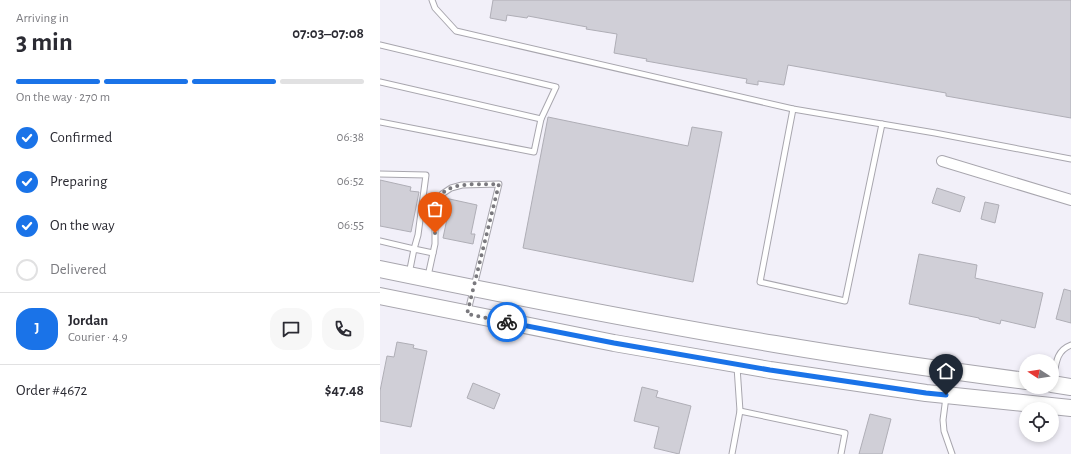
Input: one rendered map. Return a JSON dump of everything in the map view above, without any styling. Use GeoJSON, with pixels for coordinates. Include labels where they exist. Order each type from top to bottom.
{"type":"FeatureCollection","features":[{"type":"Feature","properties":{"kind":"highway"},"geometry":{"type":"LineString","coordinates":[[380,269],[620,317],[776,344],[1019,380]]}},
{"type":"Feature","properties":{"kind":"highway"},"geometry":{"type":"LineString","coordinates":[[380,296],[614,343],[737,364],[926,393],[1071,408]]}},
{"type":"Feature","properties":{"kind":"highway"},"geometry":{"type":"LineString","coordinates":[[1059,385],[1071,386]]}},
{"type":"Feature","properties":{"kind":"street"},"geometry":{"type":"LineString","coordinates":[[942,161],[1071,200]]}},
{"type":"Feature","properties":{"kind":"lane"},"geometry":{"type":"LineString","coordinates":[[432,0],[436,8],[456,31],[793,109],[935,133],[1071,159]]}},
{"type":"Feature","properties":{"kind":"lane"},"geometry":{"type":"LineString","coordinates":[[380,46],[556,87],[542,119],[534,152],[380,122]]}},
{"type":"Feature","properties":{"kind":"lane"},"geometry":{"type":"LineString","coordinates":[[380,82],[542,119]]}},
{"type":"Feature","properties":{"kind":"lane"},"geometry":{"type":"LineString","coordinates":[[793,109],[760,282],[845,301],[882,124]]}},
{"type":"Feature","properties":{"kind":"lane"},"geometry":{"type":"LineString","coordinates":[[380,174],[426,175],[418,235],[408,275]]}},
{"type":"Feature","properties":{"kind":"lane"},"geometry":{"type":"LineString","coordinates":[[428,279],[435,244],[435,222],[438,204],[442,194],[451,188],[462,185],[499,184],[467,314]]}},
{"type":"Feature","properties":{"kind":"lane"},"geometry":{"type":"LineString","coordinates":[[380,241],[433,253]]}},
{"type":"Feature","properties":{"kind":"lane"},"geometry":{"type":"LineString","coordinates":[[1059,355],[1063,348],[1071,345]]}},
{"type":"Feature","properties":{"kind":"lane"},"geometry":{"type":"LineString","coordinates":[[732,454],[740,411],[737,364]]}},
{"type":"Feature","properties":{"kind":"lane"},"geometry":{"type":"LineString","coordinates":[[946,395],[943,420],[944,431],[952,454]]}},
{"type":"Feature","properties":{"kind":"lane"},"geometry":{"type":"LineString","coordinates":[[740,411],[845,433],[841,454]]}},
{"type":"Feature","properties":{"kind":"building"},"geometry":{"type":"Polygon","coordinates":[[[493,0],[1071,0],[1071,118],[946,96],[946,93],[788,65],[784,85],[758,81],[758,85],[746,83],[747,79],[646,61],[647,59],[614,53],[617,34],[586,29],[587,27],[528,16],[527,18],[507,15],[506,21],[490,18],[493,0]]]}},
{"type":"Feature","properties":{"kind":"building"},"geometry":{"type":"Polygon","coordinates":[[[548,117],[688,146],[692,127],[722,132],[693,282],[523,248],[548,117]]]}},
{"type":"Feature","properties":{"kind":"building"},"geometry":{"type":"Polygon","coordinates":[[[380,180],[411,187],[410,191],[419,192],[411,232],[380,226],[380,180]]]}},
{"type":"Feature","properties":{"kind":"building"},"geometry":{"type":"Polygon","coordinates":[[[937,188],[965,197],[960,212],[932,203],[937,188]]]}},
{"type":"Feature","properties":{"kind":"building"},"geometry":{"type":"Polygon","coordinates":[[[445,198],[477,205],[471,234],[475,234],[473,244],[443,238],[448,214],[442,213],[445,198]]]}},
{"type":"Feature","properties":{"kind":"building"},"geometry":{"type":"Polygon","coordinates":[[[985,202],[999,205],[995,223],[981,219],[985,202]]]}},
{"type":"Feature","properties":{"kind":"building"},"geometry":{"type":"Polygon","coordinates":[[[919,254],[977,265],[975,278],[1043,293],[1035,328],[1001,320],[1000,324],[979,318],[909,304],[919,254]]]}},
{"type":"Feature","properties":{"kind":"building"},"geometry":{"type":"Polygon","coordinates":[[[1064,289],[1071,291],[1071,323],[1056,319],[1064,289]]]}},
{"type":"Feature","properties":{"kind":"building"},"geometry":{"type":"Polygon","coordinates":[[[397,342],[414,345],[413,348],[427,351],[411,427],[380,421],[380,391],[387,356],[394,357],[397,342]]]}},
{"type":"Feature","properties":{"kind":"building"},"geometry":{"type":"Polygon","coordinates":[[[473,383],[500,394],[494,409],[467,398],[473,383]]]}},
{"type":"Feature","properties":{"kind":"building"},"geometry":{"type":"Polygon","coordinates":[[[642,387],[658,391],[656,397],[691,406],[679,454],[654,448],[659,427],[634,421],[642,387]]]}},
{"type":"Feature","properties":{"kind":"building"},"geometry":{"type":"Polygon","coordinates":[[[870,414],[891,419],[882,454],[859,454],[870,414]]]}},
{"type":"Feature","properties":{"kind":"way so far"},"geometry":{"type":"LineString","coordinates":[[435,233],[438,204],[442,194],[451,188],[462,185],[499,184],[467,314],[507,322]]}},
{"type":"Feature","properties":{"kind":"route"},"geometry":{"type":"LineString","coordinates":[[507,322],[614,343],[770,370],[946,395]]}}]}
